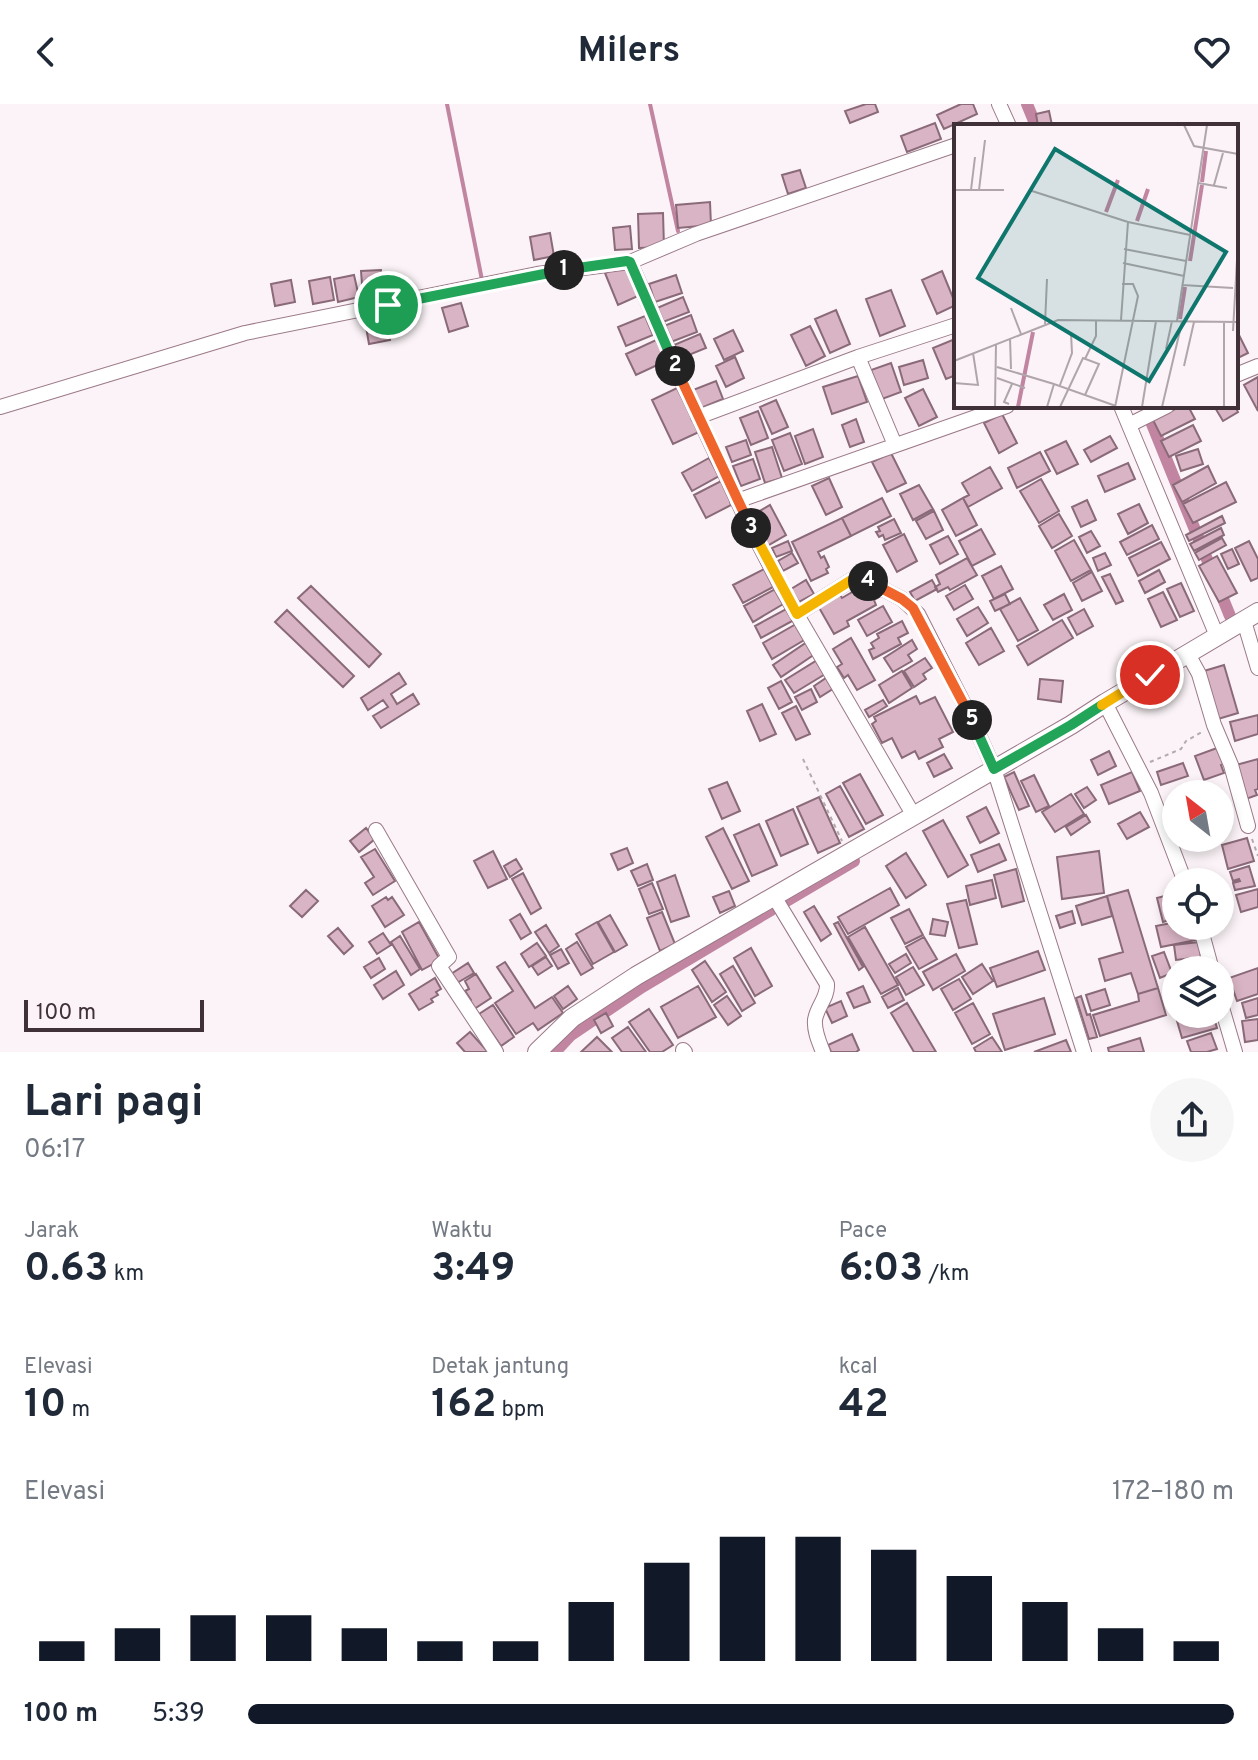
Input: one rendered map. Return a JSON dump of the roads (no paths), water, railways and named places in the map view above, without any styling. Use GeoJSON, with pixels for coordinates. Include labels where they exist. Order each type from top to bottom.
{"type":"FeatureCollection","features":[{"type":"Feature","properties":{"kind":"main road"},"geometry":{"type":"LineString","coordinates":[[537,1052],[572,1018],[636,976],[1071,725],[1251,616]]}},
{"type":"Feature","properties":{"kind":"street"},"geometry":{"type":"LineString","coordinates":[[999,104],[1008,124]]}},
{"type":"Feature","properties":{"kind":"street"},"geometry":{"type":"LineString","coordinates":[[0,407],[245,333],[537,274],[630,262],[696,234],[954,146]]}},
{"type":"Feature","properties":{"kind":"street"},"geometry":{"type":"LineString","coordinates":[[630,262],[737,501],[797,614],[914,816]]}},
{"type":"Feature","properties":{"kind":"street"},"geometry":{"type":"LineString","coordinates":[[698,417],[858,357],[954,326]]}},
{"type":"Feature","properties":{"kind":"street"},"geometry":{"type":"LineString","coordinates":[[858,357],[895,445]]}},
{"type":"Feature","properties":{"kind":"street"},"geometry":{"type":"LineString","coordinates":[[1238,374],[1258,366]]}},
{"type":"Feature","properties":{"kind":"street"},"geometry":{"type":"LineString","coordinates":[[737,501],[1001,408]]}},
{"type":"Feature","properties":{"kind":"street"},"geometry":{"type":"LineString","coordinates":[[1122,408],[1217,636]]}},
{"type":"Feature","properties":{"kind":"street"},"geometry":{"type":"LineString","coordinates":[[1129,425],[1163,408]]}},
{"type":"Feature","properties":{"kind":"street"},"geometry":{"type":"LineString","coordinates":[[797,614],[859,578],[907,603],[918,614],[994,769],[1084,1052]]}},
{"type":"Feature","properties":{"kind":"street"},"geometry":{"type":"LineString","coordinates":[[1251,616],[1258,668]]}},
{"type":"Feature","properties":{"kind":"street"},"geometry":{"type":"LineString","coordinates":[[1188,654],[1199,674],[1214,725],[1231,765],[1248,826]]}},
{"type":"Feature","properties":{"kind":"street"},"geometry":{"type":"LineString","coordinates":[[1105,703],[1162,819],[1180,868]]}},
{"type":"Feature","properties":{"kind":"street"},"geometry":{"type":"LineString","coordinates":[[376,830],[449,957],[439,966],[496,1052]]}},
{"type":"Feature","properties":{"kind":"street"},"geometry":{"type":"LineString","coordinates":[[775,898],[827,984],[825,998],[815,1021],[823,1052]]}},
{"type":"Feature","properties":{"kind":"street"},"geometry":{"type":"LineString","coordinates":[[1228,1028],[1235,1052]]}},
{"type":"Feature","properties":{"kind":"waterway"},"geometry":{"type":"LineString","coordinates":[[447,104],[482,280]]}},
{"type":"Feature","properties":{"kind":"waterway"},"geometry":{"type":"LineString","coordinates":[[650,104],[678,231]]}},
{"type":"Feature","properties":{"kind":"waterway"},"geometry":{"type":"LineString","coordinates":[[1027,104],[1035,124]]}},
{"type":"Feature","properties":{"kind":"waterway"},"geometry":{"type":"LineString","coordinates":[[1152,424],[1230,616]]}},
{"type":"Feature","properties":{"kind":"waterway"},"geometry":{"type":"LineString","coordinates":[[788,900],[854,861]]}},
{"type":"Feature","properties":{"kind":"waterway"},"geometry":{"type":"LineString","coordinates":[[555,1052],[571,1035],[642,987],[771,910]]}}]}
